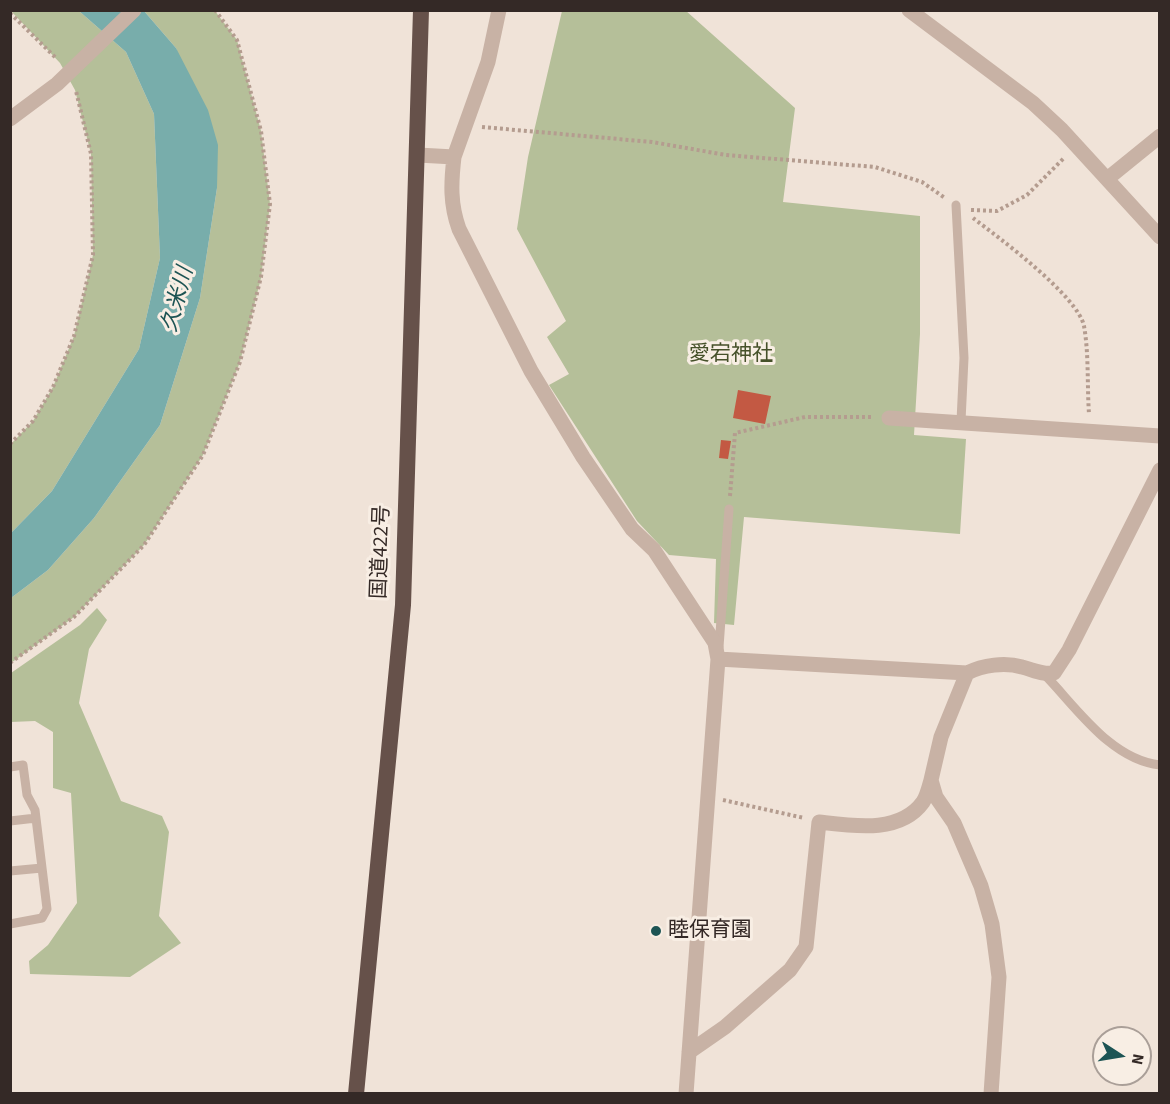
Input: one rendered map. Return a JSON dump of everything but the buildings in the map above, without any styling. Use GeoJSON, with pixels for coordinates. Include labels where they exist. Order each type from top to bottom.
{"type":"FeatureCollection","features":[{"type":"Feature","properties":{"kind":"highway","name":"国道422号"},"geometry":{"type":"LineString","coordinates":[[356,1094],[403,605],[421,10]]}},
{"type":"Feature","properties":{"kind":"street"},"geometry":{"type":"LineString","coordinates":[[10,119],[66,75],[134,10]]}},
{"type":"Feature","properties":{"kind":"street"},"geometry":{"type":"LineString","coordinates":[[499,10],[488,62],[454,157],[451,189],[456,221],[531,371],[609,498],[632,529],[654,550],[715,643],[718,659],[686,1094]]}},
{"type":"Feature","properties":{"kind":"street"},"geometry":{"type":"LineString","coordinates":[[909,10],[1033,103],[1160,237]]}},
{"type":"Feature","properties":{"kind":"street"},"geometry":{"type":"LineString","coordinates":[[1107,179],[1158,140]]}},
{"type":"Feature","properties":{"kind":"street"},"geometry":{"type":"LineString","coordinates":[[418,155],[454,157]]}},
{"type":"Feature","properties":{"kind":"street"},"geometry":{"type":"LineString","coordinates":[[889,418],[1160,436]]}},
{"type":"Feature","properties":{"kind":"street"},"geometry":{"type":"LineString","coordinates":[[718,659],[967,673],[982,666],[1020,666],[1045,675],[1054,673],[1069,650],[1160,470]]}},
{"type":"Feature","properties":{"kind":"street"},"geometry":{"type":"LineString","coordinates":[[689,1052],[725,1027],[790,970],[806,947],[819,822],[871,826],[908,818],[924,801],[941,737],[967,673]]}},
{"type":"Feature","properties":{"kind":"street"},"geometry":{"type":"LineString","coordinates":[[931,780],[936,797],[945,807],[981,886],[992,924],[999,977],[991,1094]]}},
{"type":"Feature","properties":{"kind":"lane"},"geometry":{"type":"LineString","coordinates":[[956,206],[964,358],[961,421]]}},
{"type":"Feature","properties":{"kind":"lane"},"geometry":{"type":"LineString","coordinates":[[718,659],[729,509]]}},
{"type":"Feature","properties":{"kind":"lane"},"geometry":{"type":"LineString","coordinates":[[1045,675],[1106,740],[1135,759],[1160,765]]}},
{"type":"Feature","properties":{"kind":"lane"},"geometry":{"type":"LineString","coordinates":[[10,767],[23,765],[27,795],[35,810],[47,909],[42,918],[11,923]]}},
{"type":"Feature","properties":{"kind":"lane"},"geometry":{"type":"LineString","coordinates":[[10,821],[36,818]]}},
{"type":"Feature","properties":{"kind":"lane"},"geometry":{"type":"LineString","coordinates":[[10,871],[42,868]]}},
{"type":"Feature","properties":{"kind":"path"},"geometry":{"type":"LineString","coordinates":[[10,663],[74,617],[144,545],[203,455],[240,362],[261,278],[270,204],[261,131],[237,40],[215,10]]}},
{"type":"Feature","properties":{"kind":"path"},"geometry":{"type":"LineString","coordinates":[[10,13],[60,63],[75,90],[91,154],[93,255],[74,336],[53,387],[33,421],[10,444]]}},
{"type":"Feature","properties":{"kind":"path"},"geometry":{"type":"LineString","coordinates":[[466,126],[652,142],[726,155],[875,167],[922,182],[1009,245],[1070,302],[1084,324],[1090,432]]}},
{"type":"Feature","properties":{"kind":"path"},"geometry":{"type":"LineString","coordinates":[[956,206],[971,210],[997,211],[1027,195],[1076,146]]}},
{"type":"Feature","properties":{"kind":"path"},"geometry":{"type":"LineString","coordinates":[[729,509],[735,432],[805,417],[889,418]]}},
{"type":"Feature","properties":{"kind":"path"},"geometry":{"type":"LineString","coordinates":[[707,796],[819,822]]}},
{"type":"Feature","properties":{"kind":"green space","name":"愛宕神社"},"geometry":{"type":"Polygon","coordinates":[[[685,10],[795,108],[783,202],[920,216],[920,334],[914,435],[966,439],[960,534],[744,517],[734,625],[714,623],[716,559],[669,555],[637,521],[549,385],[569,374],[547,337],[566,321],[517,229],[528,157],[562,11],[685,10]]]}},
{"type":"Feature","properties":{"kind":"green space"},"geometry":{"type":"Polygon","coordinates":[[[11,11],[79,11],[126,52],[154,114],[160,258],[139,349],[52,491],[11,533],[11,444],[33,421],[53,387],[74,336],[93,255],[91,154],[75,90],[60,63],[11,11]]]}},
{"type":"Feature","properties":{"kind":"green space"},"geometry":{"type":"Polygon","coordinates":[[[144,11],[215,11],[237,40],[261,131],[270,204],[261,278],[240,362],[203,455],[144,545],[74,617],[11,663],[11,598],[48,570],[94,518],[160,425],[200,298],[217,188],[176,48],[144,11]]]}},
{"type":"Feature","properties":{"kind":"green space"},"geometry":{"type":"Polygon","coordinates":[[[97,608],[107,620],[89,649],[79,703],[121,801],[162,816],[169,832],[159,916],[181,943],[130,977],[30,974],[29,961],[48,945],[77,903],[71,793],[53,788],[53,732],[35,721],[11,722],[11,673],[80,625],[97,608]]]}},
{"type":"Feature","properties":{"kind":"water","name":"久米川"},"geometry":{"type":"Polygon","coordinates":[[[79,11],[144,11],[176,48],[208,110],[218,145],[217,188],[200,298],[160,425],[94,518],[48,570],[11,598],[11,533],[52,491],[139,349],[160,258],[154,114],[126,52],[79,11]]]}},
{"type":"Feature","properties":{"kind":"place","name":"睦保育園"},"geometry":{"type":"Point","coordinates":[656,931]}}]}
